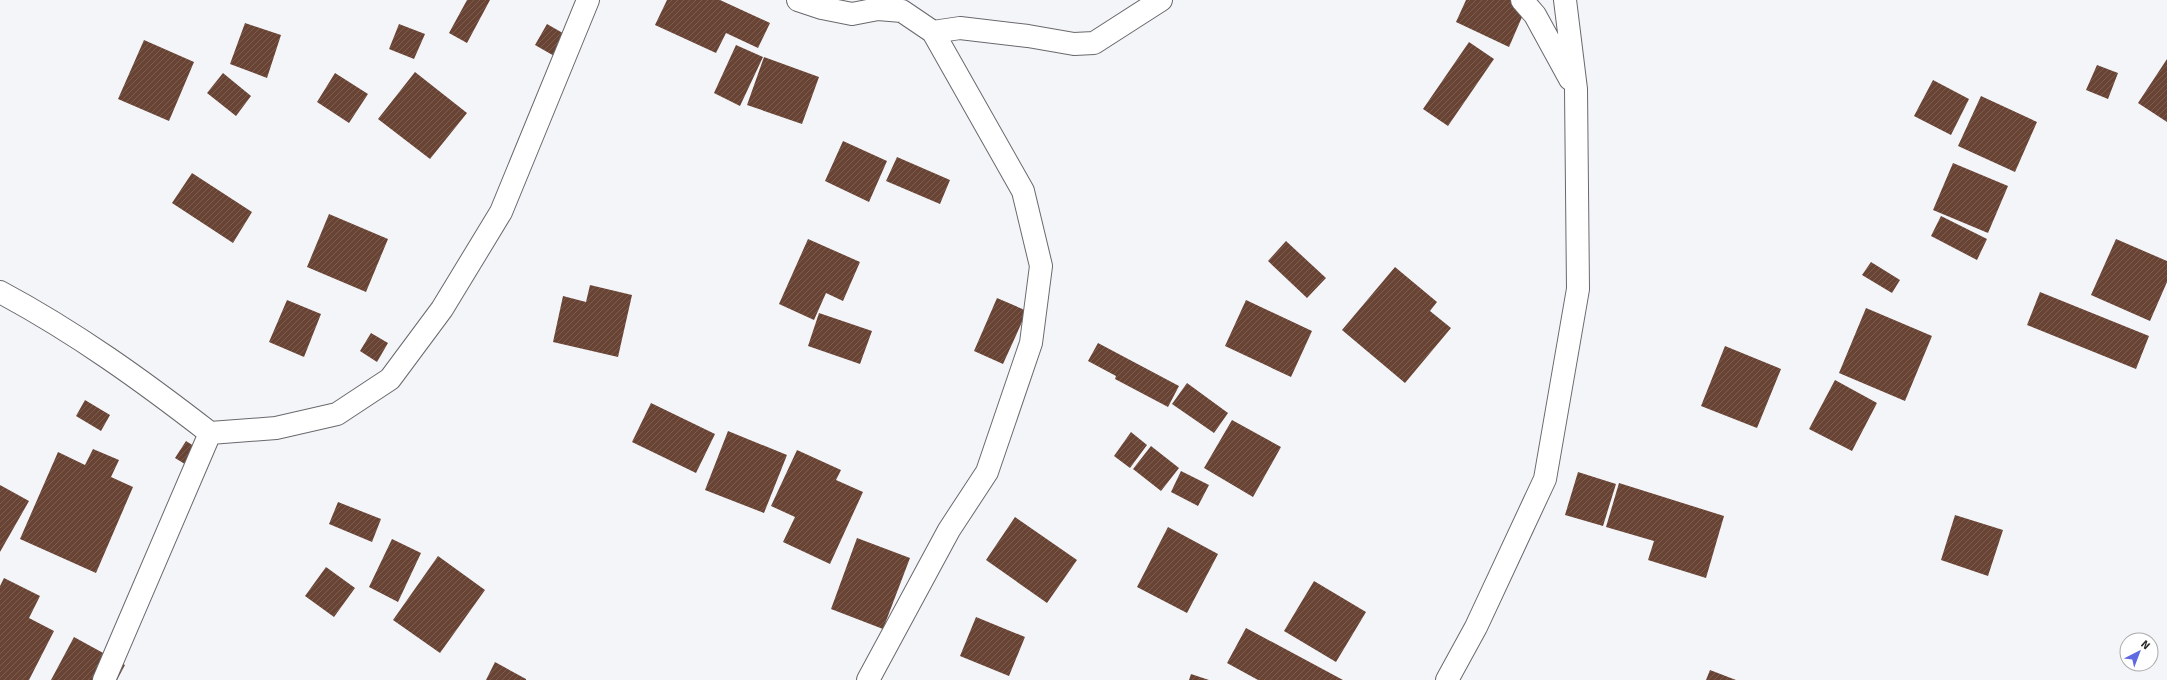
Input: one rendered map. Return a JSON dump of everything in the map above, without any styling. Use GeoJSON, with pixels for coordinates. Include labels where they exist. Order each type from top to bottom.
{"type":"FeatureCollection","features":[{"type":"Feature","properties":{"kind":"street"},"geometry":{"type":"LineString","coordinates":[[0,292],[49,318],[148,385],[210,433],[276,428],[338,414],[390,379],[442,309],[501,212],[588,0]]}},
{"type":"Feature","properties":{"kind":"street"},"geometry":{"type":"LineString","coordinates":[[798,0],[822,8],[852,14],[878,9],[902,11],[933,32],[1023,191],[1040,266],[1030,343],[987,472],[949,530],[868,680]]}},
{"type":"Feature","properties":{"kind":"street"},"geometry":{"type":"LineString","coordinates":[[933,32],[960,28],[1028,36],[1074,44],[1094,43],[1161,0]]}},
{"type":"Feature","properties":{"kind":"street"},"geometry":{"type":"LineString","coordinates":[[1522,0],[1535,15],[1576,88]]}},
{"type":"Feature","properties":{"kind":"street"},"geometry":{"type":"LineString","coordinates":[[1447,680],[1476,627],[1545,479],[1578,289],[1576,88],[1565,0]]}},
{"type":"Feature","properties":{"kind":"street"},"geometry":{"type":"LineString","coordinates":[[104,680],[210,433]]}},
{"type":"Feature","properties":{"kind":"building"},"geometry":{"type":"Polygon","coordinates":[[[467,0],[490,0],[467,43],[449,33],[467,0]]]}},
{"type":"Feature","properties":{"kind":"building"},"geometry":{"type":"Polygon","coordinates":[[[667,0],[720,0],[770,23],[758,48],[726,33],[716,53],[655,25],[667,0]]]}},
{"type":"Feature","properties":{"kind":"building"},"geometry":{"type":"Polygon","coordinates":[[[1466,0],[1521,0],[1528,3],[1509,47],[1456,22],[1466,0]]]}},
{"type":"Feature","properties":{"kind":"building"},"geometry":{"type":"Polygon","coordinates":[[[245,23],[281,35],[267,78],[230,64],[245,23]]]}},
{"type":"Feature","properties":{"kind":"building"},"geometry":{"type":"Polygon","coordinates":[[[399,24],[425,34],[414,59],[389,49],[399,24]]]}},
{"type":"Feature","properties":{"kind":"building"},"geometry":{"type":"Polygon","coordinates":[[[547,24],[568,36],[556,57],[535,45],[547,24]]]}},
{"type":"Feature","properties":{"kind":"building"},"geometry":{"type":"Polygon","coordinates":[[[144,40],[194,62],[169,121],[118,99],[144,40]]]}},
{"type":"Feature","properties":{"kind":"building"},"geometry":{"type":"Polygon","coordinates":[[[1469,42],[1494,59],[1448,126],[1423,109],[1469,42]]]}},
{"type":"Feature","properties":{"kind":"building"},"geometry":{"type":"Polygon","coordinates":[[[736,45],[763,57],[740,106],[714,93],[736,45]]]}},
{"type":"Feature","properties":{"kind":"building"},"geometry":{"type":"Polygon","coordinates":[[[764,57],[819,77],[802,124],[747,105],[764,57]]]}},
{"type":"Feature","properties":{"kind":"building"},"geometry":{"type":"Polygon","coordinates":[[[2167,59],[2167,122],[2138,103],[2167,59]]]}},
{"type":"Feature","properties":{"kind":"building"},"geometry":{"type":"Polygon","coordinates":[[[2097,65],[2118,73],[2108,99],[2086,90],[2097,65]]]}},
{"type":"Feature","properties":{"kind":"building"},"geometry":{"type":"Polygon","coordinates":[[[415,72],[467,113],[430,159],[378,119],[415,72]]]}},
{"type":"Feature","properties":{"kind":"building"},"geometry":{"type":"Polygon","coordinates":[[[223,73],[251,96],[236,116],[207,93],[223,73]]]}},
{"type":"Feature","properties":{"kind":"building"},"geometry":{"type":"Polygon","coordinates":[[[335,73],[368,94],[349,123],[317,102],[335,73]]]}},
{"type":"Feature","properties":{"kind":"building"},"geometry":{"type":"Polygon","coordinates":[[[1933,80],[1969,99],[1951,135],[1914,116],[1933,80]]]}},
{"type":"Feature","properties":{"kind":"building"},"geometry":{"type":"Polygon","coordinates":[[[1981,96],[2037,122],[2015,172],[1958,146],[1981,96]]]}},
{"type":"Feature","properties":{"kind":"building"},"geometry":{"type":"Polygon","coordinates":[[[843,141],[887,161],[869,202],[825,181],[843,141]]]}},
{"type":"Feature","properties":{"kind":"building"},"geometry":{"type":"Polygon","coordinates":[[[897,157],[950,180],[940,204],[886,181],[897,157]]]}},
{"type":"Feature","properties":{"kind":"building"},"geometry":{"type":"Polygon","coordinates":[[[1953,163],[2008,186],[1988,233],[1933,210],[1953,163]]]}},
{"type":"Feature","properties":{"kind":"building"},"geometry":{"type":"Polygon","coordinates":[[[192,173],[252,212],[233,243],[172,203],[192,173]]]}},
{"type":"Feature","properties":{"kind":"building"},"geometry":{"type":"Polygon","coordinates":[[[329,214],[388,239],[366,292],[307,267],[329,214]]]}},
{"type":"Feature","properties":{"kind":"building"},"geometry":{"type":"Polygon","coordinates":[[[1941,216],[1987,239],[1977,260],[1931,236],[1941,216]]]}},
{"type":"Feature","properties":{"kind":"building"},"geometry":{"type":"Polygon","coordinates":[[[808,239],[860,262],[843,301],[826,293],[814,320],[779,304],[808,239]]]}},
{"type":"Feature","properties":{"kind":"building"},"geometry":{"type":"Polygon","coordinates":[[[2116,239],[2167,261],[2167,282],[2150,321],[2091,295],[2116,239]]]}},
{"type":"Feature","properties":{"kind":"building"},"geometry":{"type":"Polygon","coordinates":[[[1286,241],[1326,278],[1307,298],[1268,261],[1286,241]]]}},
{"type":"Feature","properties":{"kind":"building"},"geometry":{"type":"Polygon","coordinates":[[[1871,262],[1900,280],[1892,293],[1862,275],[1871,262]]]}},
{"type":"Feature","properties":{"kind":"building"},"geometry":{"type":"Polygon","coordinates":[[[1395,267],[1437,302],[1430,311],[1451,328],[1405,383],[1342,330],[1395,267]]]}},
{"type":"Feature","properties":{"kind":"building"},"geometry":{"type":"Polygon","coordinates":[[[590,285],[632,295],[618,357],[553,342],[563,296],[586,302],[590,285]]]}},
{"type":"Feature","properties":{"kind":"building"},"geometry":{"type":"Polygon","coordinates":[[[2040,292],[2149,336],[2136,369],[2027,325],[2040,292]]]}},
{"type":"Feature","properties":{"kind":"building"},"geometry":{"type":"Polygon","coordinates":[[[997,298],[1027,311],[1003,364],[974,351],[997,298]]]}},
{"type":"Feature","properties":{"kind":"building"},"geometry":{"type":"Polygon","coordinates":[[[287,300],[321,314],[304,357],[269,342],[287,300]]]}},
{"type":"Feature","properties":{"kind":"building"},"geometry":{"type":"Polygon","coordinates":[[[1246,300],[1312,331],[1291,377],[1225,346],[1246,300]]]}},
{"type":"Feature","properties":{"kind":"building"},"geometry":{"type":"Polygon","coordinates":[[[1866,308],[1932,336],[1905,401],[1839,373],[1866,308]]]}},
{"type":"Feature","properties":{"kind":"building"},"geometry":{"type":"Polygon","coordinates":[[[819,313],[872,331],[860,364],[808,346],[819,313]]]}},
{"type":"Feature","properties":{"kind":"building"},"geometry":{"type":"Polygon","coordinates":[[[371,333],[388,343],[377,362],[360,351],[371,333]]]}},
{"type":"Feature","properties":{"kind":"building"},"geometry":{"type":"Polygon","coordinates":[[[1098,343],[1179,386],[1168,407],[1115,379],[1116,376],[1088,361],[1098,343]]]}},
{"type":"Feature","properties":{"kind":"building"},"geometry":{"type":"Polygon","coordinates":[[[1725,346],[1781,369],[1757,428],[1701,406],[1725,346]]]}},
{"type":"Feature","properties":{"kind":"building"},"geometry":{"type":"Polygon","coordinates":[[[1835,380],[1877,403],[1852,451],[1809,429],[1835,380]]]}},
{"type":"Feature","properties":{"kind":"building"},"geometry":{"type":"Polygon","coordinates":[[[1187,383],[1228,413],[1214,433],[1172,404],[1187,383]]]}},
{"type":"Feature","properties":{"kind":"building"},"geometry":{"type":"Polygon","coordinates":[[[85,400],[110,415],[101,431],[76,416],[85,400]]]}},
{"type":"Feature","properties":{"kind":"building"},"geometry":{"type":"Polygon","coordinates":[[[651,403],[715,434],[696,473],[632,442],[651,403]]]}},
{"type":"Feature","properties":{"kind":"building"},"geometry":{"type":"Polygon","coordinates":[[[1232,420],[1281,447],[1253,497],[1204,468],[1232,420]]]}},
{"type":"Feature","properties":{"kind":"building"},"geometry":{"type":"Polygon","coordinates":[[[728,431],[787,455],[764,513],[705,490],[728,431]]]}},
{"type":"Feature","properties":{"kind":"building"},"geometry":{"type":"Polygon","coordinates":[[[1131,432],[1147,445],[1130,468],[1114,456],[1131,432]]]}},
{"type":"Feature","properties":{"kind":"building"},"geometry":{"type":"Polygon","coordinates":[[[186,441],[205,453],[193,469],[175,458],[186,441]]]}},
{"type":"Feature","properties":{"kind":"building"},"geometry":{"type":"Polygon","coordinates":[[[1151,446],[1179,468],[1161,491],[1133,469],[1151,446]]]}},
{"type":"Feature","properties":{"kind":"building"},"geometry":{"type":"Polygon","coordinates":[[[93,449],[119,460],[111,477],[133,487],[96,573],[20,539],[58,452],[85,465],[93,449]]]}},
{"type":"Feature","properties":{"kind":"building"},"geometry":{"type":"Polygon","coordinates":[[[797,450],[841,470],[836,480],[863,492],[830,564],[783,542],[795,517],[771,506],[797,450]]]}},
{"type":"Feature","properties":{"kind":"building"},"geometry":{"type":"Polygon","coordinates":[[[1181,471],[1209,485],[1198,506],[1171,492],[1181,471]]]}},
{"type":"Feature","properties":{"kind":"building"},"geometry":{"type":"Polygon","coordinates":[[[1578,472],[1616,484],[1603,526],[1565,515],[1578,472]]]}},
{"type":"Feature","properties":{"kind":"building"},"geometry":{"type":"Polygon","coordinates":[[[1619,483],[1724,516],[1706,578],[1648,560],[1654,541],[1606,527],[1619,483]]]}},
{"type":"Feature","properties":{"kind":"building"},"geometry":{"type":"Polygon","coordinates":[[[0,485],[29,501],[0,552],[0,485]]]}},
{"type":"Feature","properties":{"kind":"building"},"geometry":{"type":"Polygon","coordinates":[[[338,502],[381,519],[372,542],[329,524],[338,502]]]}},
{"type":"Feature","properties":{"kind":"building"},"geometry":{"type":"Polygon","coordinates":[[[1955,515],[2003,530],[1988,576],[1941,560],[1955,515]]]}},
{"type":"Feature","properties":{"kind":"building"},"geometry":{"type":"Polygon","coordinates":[[[1015,517],[1077,560],[1047,603],[986,560],[1015,517]]]}},
{"type":"Feature","properties":{"kind":"building"},"geometry":{"type":"Polygon","coordinates":[[[1168,527],[1218,554],[1187,613],[1137,587],[1168,527]]]}},
{"type":"Feature","properties":{"kind":"building"},"geometry":{"type":"Polygon","coordinates":[[[857,538],[910,558],[883,629],[831,609],[857,538]]]}},
{"type":"Feature","properties":{"kind":"building"},"geometry":{"type":"Polygon","coordinates":[[[392,539],[421,553],[398,602],[369,587],[392,539]]]}},
{"type":"Feature","properties":{"kind":"building"},"geometry":{"type":"Polygon","coordinates":[[[438,556],[485,590],[440,653],[393,620],[438,556]]]}},
{"type":"Feature","properties":{"kind":"building"},"geometry":{"type":"Polygon","coordinates":[[[326,567],[355,588],[334,617],[305,596],[326,567]]]}},
{"type":"Feature","properties":{"kind":"building"},"geometry":{"type":"Polygon","coordinates":[[[4,578],[40,596],[29,618],[54,631],[29,680],[0,680],[0,586],[4,578]]]}},
{"type":"Feature","properties":{"kind":"building"},"geometry":{"type":"Polygon","coordinates":[[[1314,581],[1366,612],[1336,662],[1284,631],[1314,581]]]}},
{"type":"Feature","properties":{"kind":"building"},"geometry":{"type":"Polygon","coordinates":[[[976,617],[1025,637],[1009,676],[960,656],[976,617]]]}},
{"type":"Feature","properties":{"kind":"building"},"geometry":{"type":"Polygon","coordinates":[[[1246,628],[1343,680],[1258,680],[1227,663],[1246,628]]]}},
{"type":"Feature","properties":{"kind":"building"},"geometry":{"type":"Polygon","coordinates":[[[74,637],[125,665],[117,680],[51,680],[74,637]]]}},
{"type":"Feature","properties":{"kind":"building"},"geometry":{"type":"Polygon","coordinates":[[[495,662],[526,679],[526,680],[486,680],[495,662]]]}},
{"type":"Feature","properties":{"kind":"building"},"geometry":{"type":"Polygon","coordinates":[[[1710,670],[1736,680],[1706,680],[1710,670]]]}},
{"type":"Feature","properties":{"kind":"building"},"geometry":{"type":"Polygon","coordinates":[[[1191,674],[1209,680],[1189,680],[1191,674]]]}}]}
